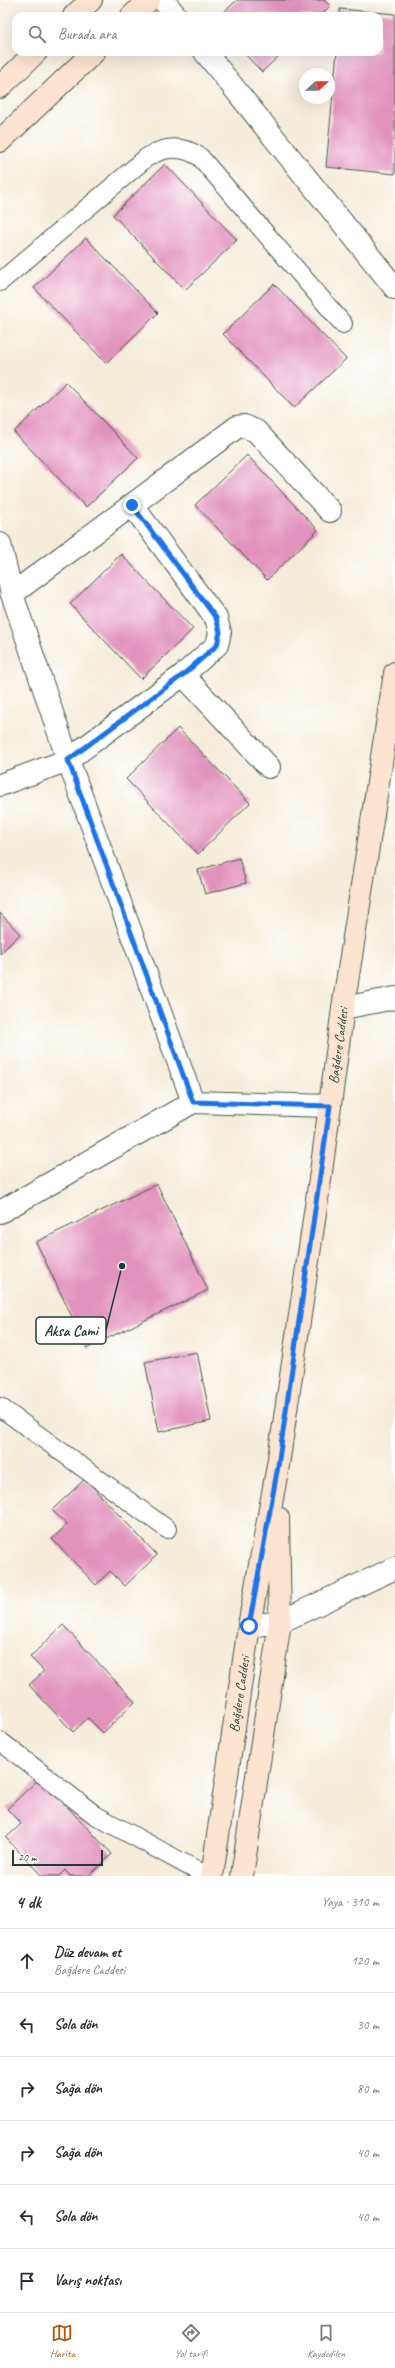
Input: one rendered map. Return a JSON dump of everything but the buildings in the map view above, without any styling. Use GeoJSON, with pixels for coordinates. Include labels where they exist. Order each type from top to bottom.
{"type":"FeatureCollection","features":[{"type":"Feature","properties":{"kind":"main road"},"geometry":{"type":"LineString","coordinates":[[78,12],[91,0]]}},
{"type":"Feature","properties":{"kind":"main road"},"geometry":{"type":"LineString","coordinates":[[136,12],[149,0]]}},
{"type":"Feature","properties":{"kind":"main road"},"geometry":{"type":"LineString","coordinates":[[0,87],[32,56]]}},
{"type":"Feature","properties":{"kind":"main road"},"geometry":{"type":"LineString","coordinates":[[0,141],[90,56]]}},
{"type":"Feature","properties":{"kind":"main road","name":"Bağdere Caddesi"},"geometry":{"type":"LineString","coordinates":[[212,1876],[249,1626],[278,1466],[343,1008],[395,673]]}},
{"type":"Feature","properties":{"kind":"main road","name":"Bağdere Caddesi"},"geometry":{"type":"LineString","coordinates":[[242,1876],[280,1622],[278,1466]]}},
{"type":"Feature","properties":{"kind":"street"},"geometry":{"type":"LineString","coordinates":[[163,0],[173,12]]}},
{"type":"Feature","properties":{"kind":"street"},"geometry":{"type":"LineString","coordinates":[[208,56],[395,288]]}},
{"type":"Feature","properties":{"kind":"street"},"geometry":{"type":"LineString","coordinates":[[12,594],[231,429],[244,426],[256,431],[330,511]]}},
{"type":"Feature","properties":{"kind":"street"},"geometry":{"type":"LineString","coordinates":[[0,785],[68,760],[184,674],[217,645],[220,639],[219,625],[216,618],[132,505]]}},
{"type":"Feature","properties":{"kind":"street"},"geometry":{"type":"LineString","coordinates":[[0,544],[12,594],[68,760],[193,1102]]}},
{"type":"Feature","properties":{"kind":"street"},"geometry":{"type":"LineString","coordinates":[[184,674],[269,767]]}},
{"type":"Feature","properties":{"kind":"street"},"geometry":{"type":"LineString","coordinates":[[343,1008],[395,998]]}},
{"type":"Feature","properties":{"kind":"street"},"geometry":{"type":"LineString","coordinates":[[0,1212],[193,1102],[330,1106]]}},
{"type":"Feature","properties":{"kind":"street"},"geometry":{"type":"LineString","coordinates":[[249,1626],[280,1622],[395,1568]]}},
{"type":"Feature","properties":{"kind":"lane"},"geometry":{"type":"LineString","coordinates":[[0,282],[146,158],[166,148],[179,148],[189,150],[200,157],[343,324]]}},
{"type":"Feature","properties":{"kind":"lane"},"geometry":{"type":"LineString","coordinates":[[0,1407],[167,1528]]}},
{"type":"Feature","properties":{"kind":"lane"},"geometry":{"type":"LineString","coordinates":[[0,1741],[95,1815],[207,1876]]}},
{"type":"Feature","properties":{"kind":"place","name":"Aksa Cami"},"geometry":{"type":"Point","coordinates":[122,1266]}},
{"type":"Feature","properties":{"kind":"route"},"geometry":{"type":"LineString","coordinates":[[132,505],[216,618],[219,625],[220,639],[217,645],[184,674],[68,760],[193,1102],[330,1106],[278,1466],[249,1626]]}}]}
